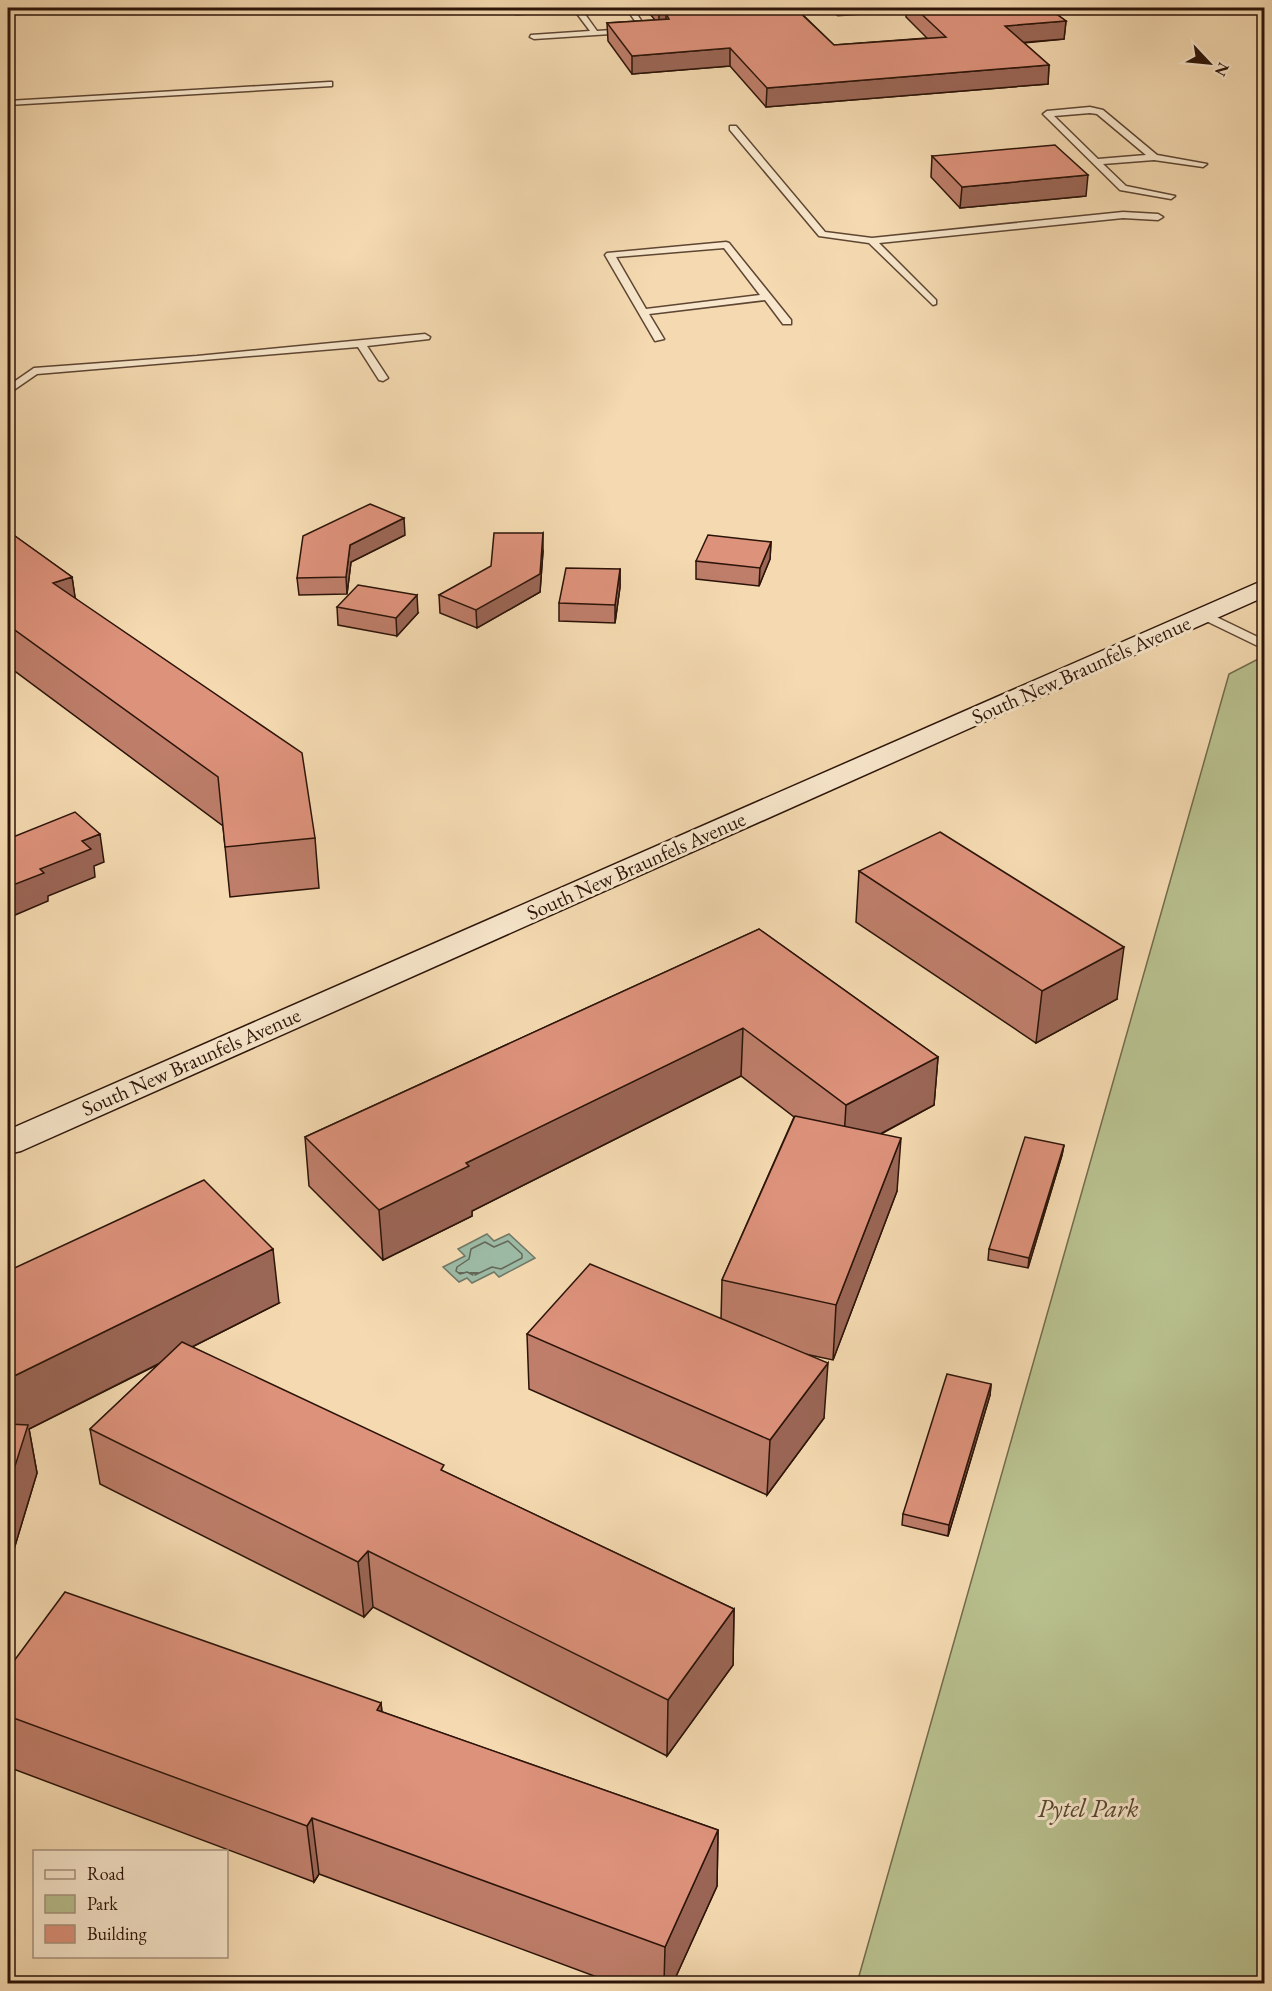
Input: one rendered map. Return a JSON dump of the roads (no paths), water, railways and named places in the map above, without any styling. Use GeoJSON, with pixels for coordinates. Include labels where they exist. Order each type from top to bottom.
{"type":"FeatureCollection","features":[{"type":"Feature","properties":{"kind":"main road","name":"South New Braunfels Avenue"},"geometry":{"type":"LineString","coordinates":[[8,1143],[1264,588]]}},
{"type":"Feature","properties":{"kind":"lane"},"geometry":{"type":"LineString","coordinates":[[516,12],[578,8],[596,33]]}},
{"type":"Feature","properties":{"kind":"lane"},"geometry":{"type":"LineString","coordinates":[[629,8],[645,29]]}},
{"type":"Feature","properties":{"kind":"lane"},"geometry":{"type":"LineString","coordinates":[[833,8],[838,13],[910,8]]}},
{"type":"Feature","properties":{"kind":"lane"},"geometry":{"type":"LineString","coordinates":[[534,38],[656,28]]}},
{"type":"Feature","properties":{"kind":"lane"},"geometry":{"type":"LineString","coordinates":[[8,103],[329,84]]}},
{"type":"Feature","properties":{"kind":"lane"},"geometry":{"type":"LineString","coordinates":[[1154,157],[1100,112],[1090,110],[1044,111],[1123,189],[1171,196]]}},
{"type":"Feature","properties":{"kind":"lane"},"geometry":{"type":"LineString","coordinates":[[733,128],[822,234],[872,241],[1123,215],[1158,217]]}},
{"type":"Feature","properties":{"kind":"lane"},"geometry":{"type":"LineString","coordinates":[[1095,162],[1154,157],[1203,164]]}},
{"type":"Feature","properties":{"kind":"lane"},"geometry":{"type":"LineString","coordinates":[[872,241],[933,302]]}},
{"type":"Feature","properties":{"kind":"lane"},"geometry":{"type":"LineString","coordinates":[[659,339],[610,255],[726,245],[787,322]]}},
{"type":"Feature","properties":{"kind":"lane"},"geometry":{"type":"LineString","coordinates":[[643,312],[767,297]]}},
{"type":"Feature","properties":{"kind":"lane"},"geometry":{"type":"LineString","coordinates":[[8,391],[22,377],[34,370],[197,359],[425,337]]}},
{"type":"Feature","properties":{"kind":"lane"},"geometry":{"type":"LineString","coordinates":[[361,344],[383,378]]}},
{"type":"Feature","properties":{"kind":"lane"},"geometry":{"type":"LineString","coordinates":[[8,375],[22,377]]}},
{"type":"Feature","properties":{"kind":"lane"},"geometry":{"type":"LineString","coordinates":[[1204,615],[1264,645]]}},
{"type":"Feature","properties":{"kind":"water"},"geometry":{"type":"Polygon","coordinates":[[[487,1234],[494,1241],[509,1234],[535,1258],[499,1277],[494,1272],[472,1283],[467,1278],[459,1282],[443,1267],[465,1256],[458,1249],[487,1234]]]}},
{"type":"Feature","properties":{"kind":"park label","name":"Pytel Park"},"geometry":{"type":"Point","coordinates":[1088,1808]}}]}
